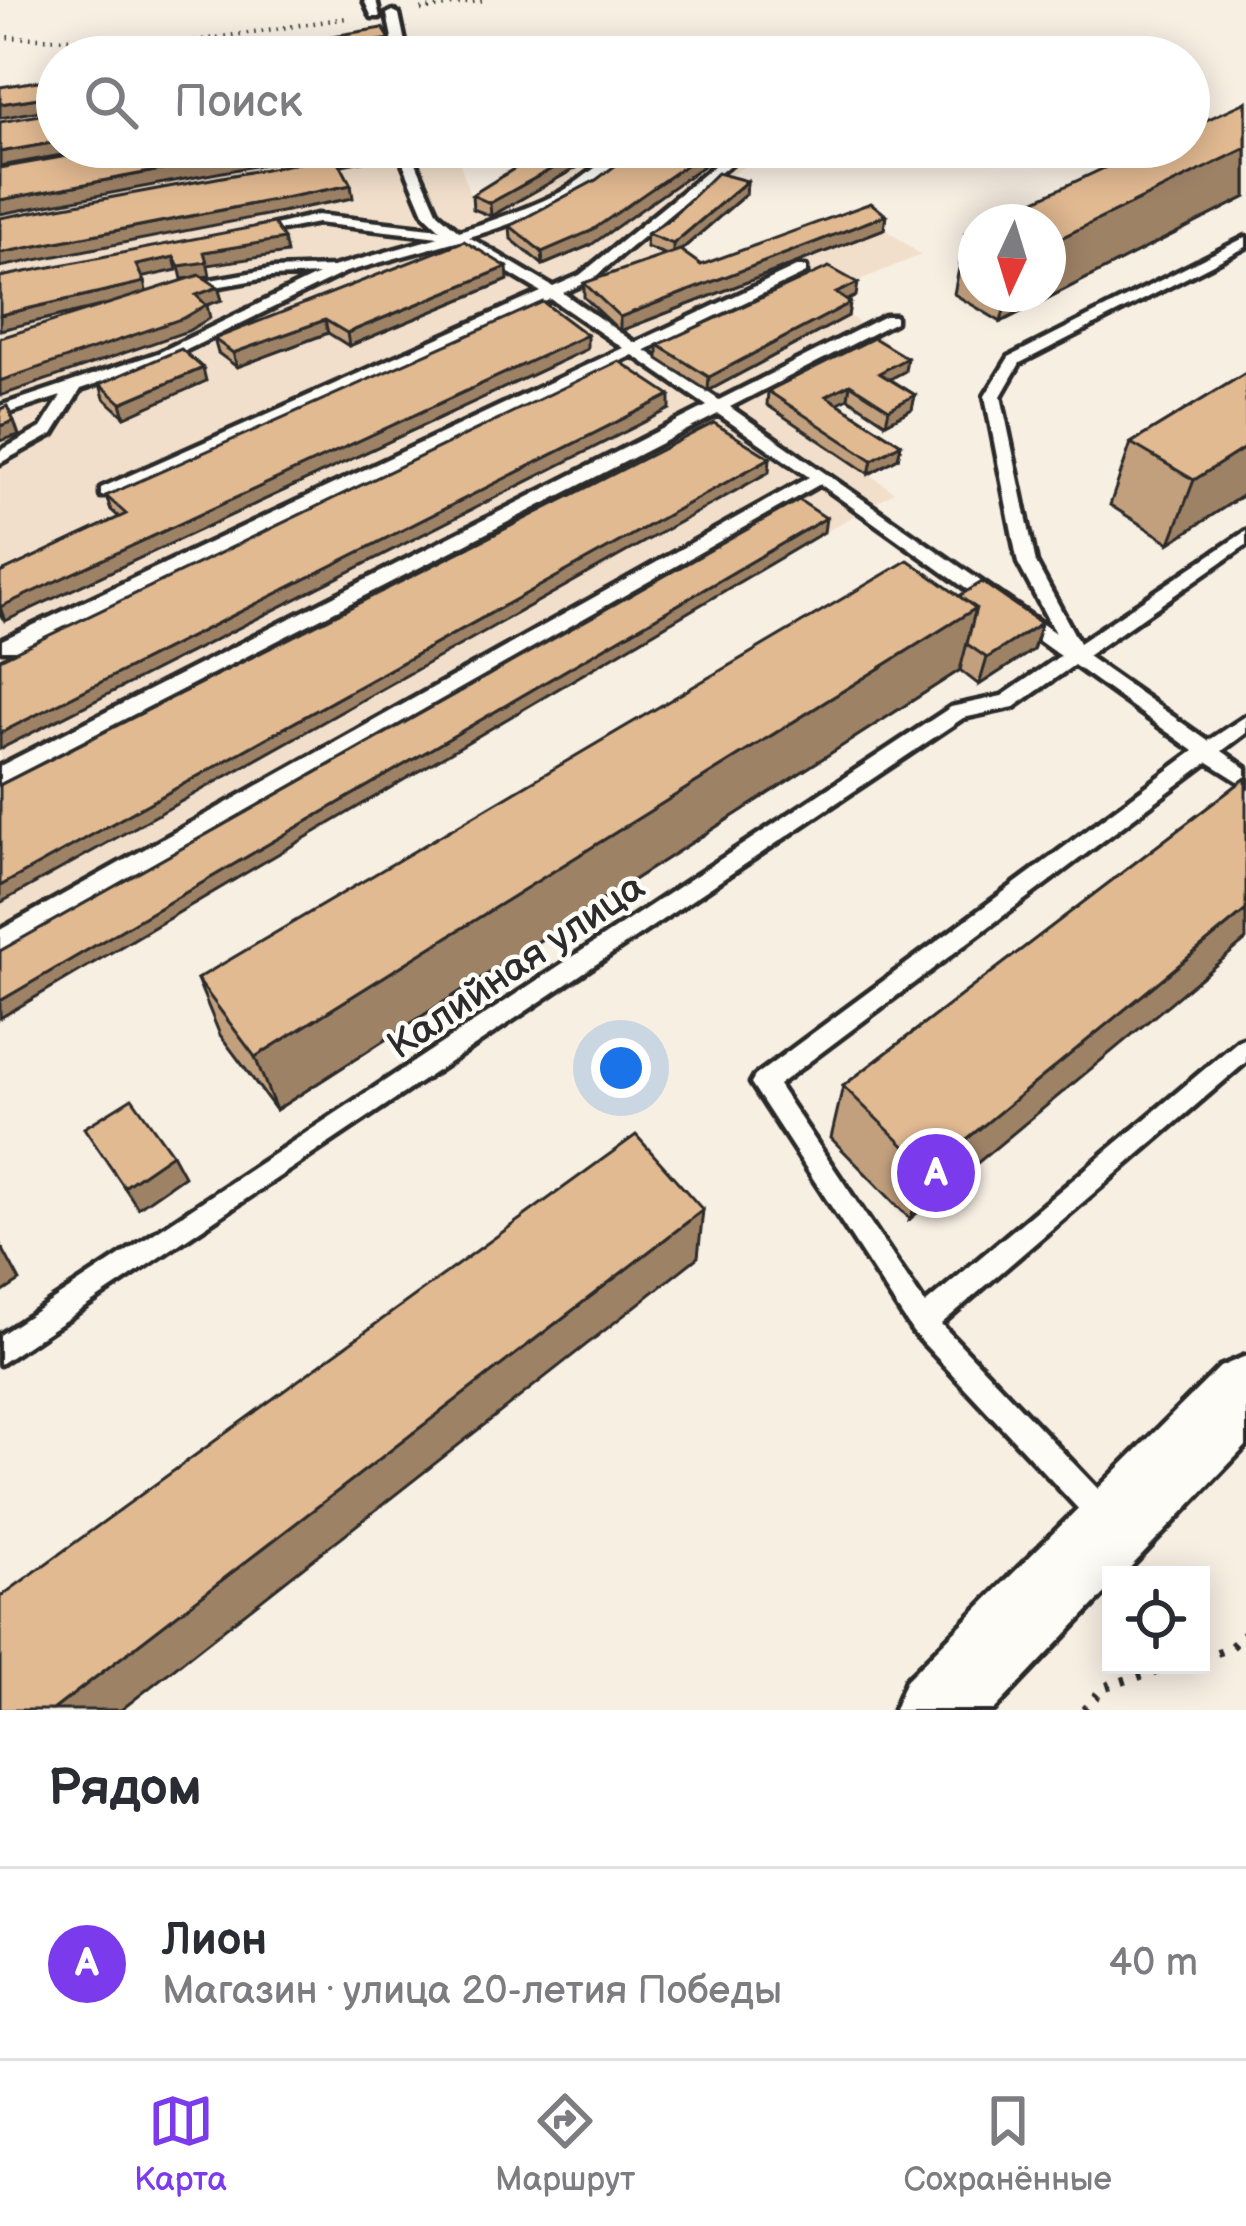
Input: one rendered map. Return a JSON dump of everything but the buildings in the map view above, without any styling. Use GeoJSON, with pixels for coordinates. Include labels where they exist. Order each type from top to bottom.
{"type":"FeatureCollection","features":[{"type":"Feature","properties":{"kind":"main road"},"geometry":{"type":"LineString","coordinates":[[936,1710],[1246,1393]]}},
{"type":"Feature","properties":{"kind":"lane"},"geometry":{"type":"LineString","coordinates":[[370,0],[376,15]]}},
{"type":"Feature","properties":{"kind":"lane"},"geometry":{"type":"LineString","coordinates":[[393,14],[398,36]]}},
{"type":"Feature","properties":{"kind":"lane"},"geometry":{"type":"LineString","coordinates":[[411,168],[432,214],[454,234],[552,293],[821,477],[1246,778]]}},
{"type":"Feature","properties":{"kind":"lane"},"geometry":{"type":"LineString","coordinates":[[0,411],[163,356],[340,269],[496,225],[568,194],[606,168]]}},
{"type":"Feature","properties":{"kind":"lane"},"geometry":{"type":"LineString","coordinates":[[107,492],[585,278],[719,168]]}},
{"type":"Feature","properties":{"kind":"lane"},"geometry":{"type":"LineString","coordinates":[[227,237],[317,219],[454,234]]}},
{"type":"Feature","properties":{"kind":"lane"},"geometry":{"type":"LineString","coordinates":[[1077,657],[1028,563],[993,396],[1014,360],[1246,241]]}},
{"type":"Feature","properties":{"kind":"lane"},"geometry":{"type":"LineString","coordinates":[[168,294],[272,273],[340,269]]}},
{"type":"Feature","properties":{"kind":"lane"},"geometry":{"type":"LineString","coordinates":[[9,646],[801,270]]}},
{"type":"Feature","properties":{"kind":"lane"},"geometry":{"type":"LineString","coordinates":[[0,775],[890,319]]}},
{"type":"Feature","properties":{"kind":"lane"},"geometry":{"type":"LineString","coordinates":[[0,458],[47,431],[75,386]]}},
{"type":"Feature","properties":{"kind":"lane"},"geometry":{"type":"LineString","coordinates":[[0,941],[821,477]]}},
{"type":"Feature","properties":{"kind":"lane","name":"Калийная улица"},"geometry":{"type":"LineString","coordinates":[[0,1351],[958,712],[1007,702],[1246,537]]}},
{"type":"Feature","properties":{"kind":"lane"},"geometry":{"type":"LineString","coordinates":[[1115,1527],[922,1323],[764,1083],[1246,723]]}},
{"type":"Feature","properties":{"kind":"lane"},"geometry":{"type":"LineString","coordinates":[[922,1323],[1246,1048]]}},
{"type":"Feature","properties":{"kind":"path"},"geometry":{"type":"LineString","coordinates":[[393,14],[485,0]]}},
{"type":"Feature","properties":{"kind":"path"},"geometry":{"type":"LineString","coordinates":[[230,36],[376,15]]}},
{"type":"Feature","properties":{"kind":"path"},"geometry":{"type":"LineString","coordinates":[[0,37],[59,36]]}},
{"type":"Feature","properties":{"kind":"path"},"geometry":{"type":"LineString","coordinates":[[1210,1654],[1229,1649],[1246,1633]]}},
{"type":"Feature","properties":{"kind":"path"},"geometry":{"type":"LineString","coordinates":[[1084,1710],[1104,1687],[1146,1674]]}},
{"type":"Feature","properties":{"kind":"shaded area"},"geometry":{"type":"Polygon","coordinates":[[[36,95],[36,168],[462,168],[474,208],[536,168],[742,168],[717,185],[746,194],[673,257],[706,281],[869,217],[921,255],[843,287],[856,296],[835,306],[888,343],[873,352],[905,371],[878,387],[912,409],[886,423],[848,398],[826,410],[898,458],[870,474],[894,492],[0,1018],[0,101],[36,95]]]}},
{"type":"Feature","properties":{"kind":"place","name":"Лион"},"geometry":{"type":"Point","coordinates":[936,1173]}}]}
